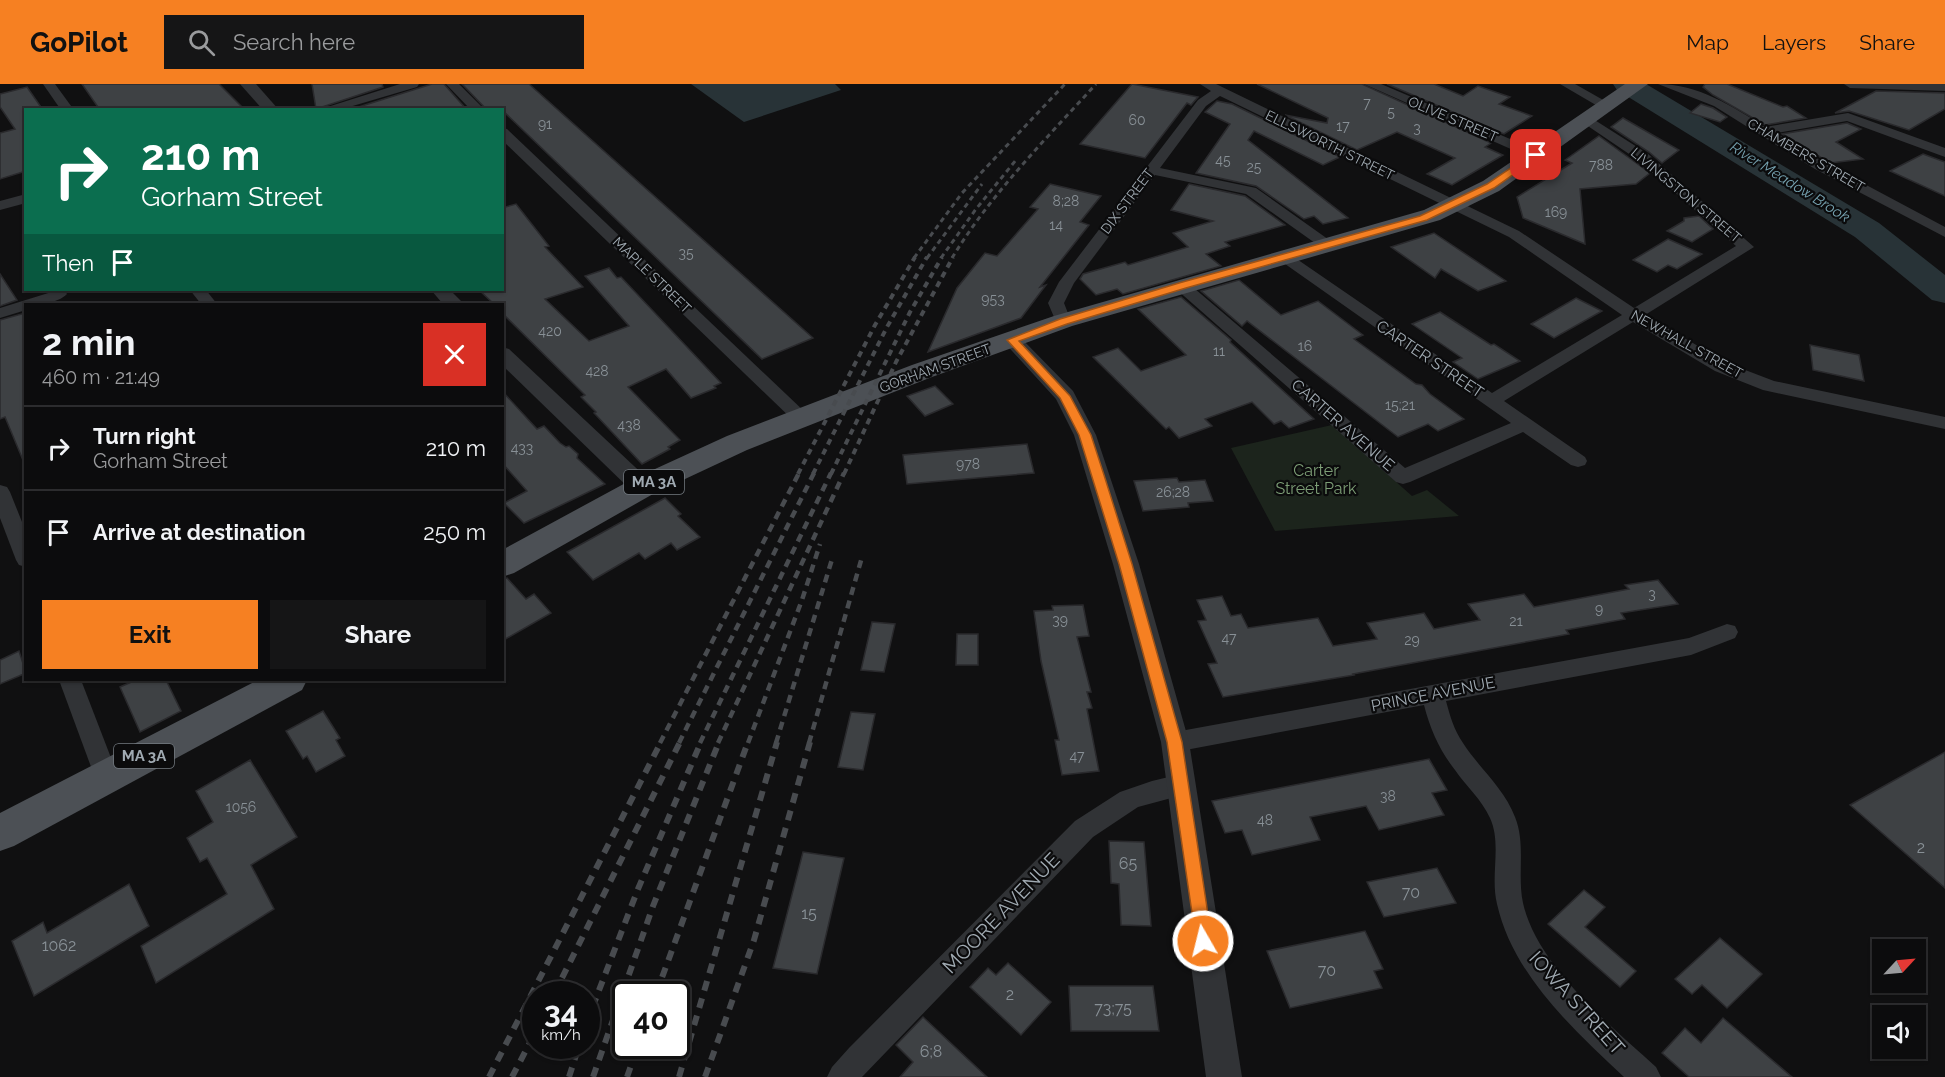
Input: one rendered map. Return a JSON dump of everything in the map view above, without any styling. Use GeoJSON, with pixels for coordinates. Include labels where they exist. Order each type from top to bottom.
{"type":"FeatureCollection","features":[{"type":"Feature","properties":{"kind":"main road","name":"GORHAM STREET"},"geometry":{"type":"LineString","coordinates":[[504,564],[642,488],[737,443],[948,362],[1064,321],[1282,256],[1414,221],[1454,205],[1491,186],[1622,94]]}},
{"type":"Feature","properties":{"kind":"main road","name":"MA 3A"},"geometry":{"type":"LineString","coordinates":[[0,833],[287,681]]}},
{"type":"Feature","properties":{"kind":"street"},"geometry":{"type":"LineString","coordinates":[[49,84],[67,108]]}},
{"type":"Feature","properties":{"kind":"street"},"geometry":{"type":"LineString","coordinates":[[248,84],[270,108]]}},
{"type":"Feature","properties":{"kind":"street"},"geometry":{"type":"LineString","coordinates":[[331,108],[413,84]]}},
{"type":"Feature","properties":{"kind":"street"},"geometry":{"type":"LineString","coordinates":[[452,84],[477,108]]}},
{"type":"Feature","properties":{"kind":"street","name":"ELLSWORTH STREET"},"geometry":{"type":"LineString","coordinates":[[1206,84],[1454,205]]}},
{"type":"Feature","properties":{"kind":"street","name":"OLIVE STREET"},"geometry":{"type":"LineString","coordinates":[[1370,84],[1536,155]]}},
{"type":"Feature","properties":{"kind":"street"},"geometry":{"type":"LineString","coordinates":[[1566,84],[1622,94]]}},
{"type":"Feature","properties":{"kind":"street","name":"CHAMBERS STREET"},"geometry":{"type":"LineString","coordinates":[[1665,84],[1718,104],[1820,166],[1945,233]]}},
{"type":"Feature","properties":{"kind":"street"},"geometry":{"type":"LineString","coordinates":[[1850,84],[1945,87]]}},
{"type":"Feature","properties":{"kind":"street","name":"DIX STREET"},"geometry":{"type":"LineString","coordinates":[[1064,321],[1056,303],[1067,282],[1202,103],[1220,91]]}},
{"type":"Feature","properties":{"kind":"street"},"geometry":{"type":"LineString","coordinates":[[1763,131],[1848,117],[1945,153]]}},
{"type":"Feature","properties":{"kind":"street","name":"LIVINGSTON STREET"},"geometry":{"type":"LineString","coordinates":[[1491,401],[1746,247],[1643,157],[1585,120]]}},
{"type":"Feature","properties":{"kind":"street","name":"MAPLE STREET"},"geometry":{"type":"LineString","coordinates":[[504,134],[801,418]]}},
{"type":"Feature","properties":{"kind":"street"},"geometry":{"type":"LineString","coordinates":[[1151,170],[1251,191],[1327,245]]}},
{"type":"Feature","properties":{"kind":"street"},"geometry":{"type":"LineString","coordinates":[[0,206],[24,199]]}},
{"type":"Feature","properties":{"kind":"street","name":"NEWHALL STREET"},"geometry":{"type":"LineString","coordinates":[[1454,205],[1514,234],[1635,316],[1721,367],[1743,377],[1769,386],[1945,423]]}},
{"type":"Feature","properties":{"kind":"street","name":"CARTER STREET"},"geometry":{"type":"LineString","coordinates":[[1282,256],[1578,461]]}},
{"type":"Feature","properties":{"kind":"street","name":"CARTER AVENUE"},"geometry":{"type":"LineString","coordinates":[[1182,285],[1403,477],[1524,424]]}},
{"type":"Feature","properties":{"kind":"street"},"geometry":{"type":"LineString","coordinates":[[441,291],[453,303]]}},
{"type":"Feature","properties":{"kind":"street"},"geometry":{"type":"LineString","coordinates":[[32,303],[59,294]]}},
{"type":"Feature","properties":{"kind":"street"},"geometry":{"type":"LineString","coordinates":[[0,314],[24,306]]}},
{"type":"Feature","properties":{"kind":"street"},"geometry":{"type":"LineString","coordinates":[[1012,340],[1065,396],[1085,435],[1129,575],[1175,742],[1224,1077]]}},
{"type":"Feature","properties":{"kind":"street"},"geometry":{"type":"LineString","coordinates":[[504,354],[642,488]]}},
{"type":"Feature","properties":{"kind":"street"},"geometry":{"type":"LineString","coordinates":[[0,492],[24,555]]}},
{"type":"Feature","properties":{"kind":"street","name":"PRINCE AVENUE"},"geometry":{"type":"LineString","coordinates":[[1175,742],[1691,646],[1727,632]]}},
{"type":"Feature","properties":{"kind":"street"},"geometry":{"type":"LineString","coordinates":[[70,681],[106,776]]}},
{"type":"Feature","properties":{"kind":"street","name":"IOWA STREET"},"geometry":{"type":"LineString","coordinates":[[1432,693],[1440,724],[1453,748],[1487,789],[1504,820],[1510,904],[1527,947],[1555,985],[1597,1032],[1646,1077]]}},
{"type":"Feature","properties":{"kind":"street","name":"MOORE AVENUE"},"geometry":{"type":"LineString","coordinates":[[842,1077],[1084,829],[1109,808],[1137,794],[1181,784]]}},
{"type":"Feature","properties":{"kind":"green space","name":"Carter Street Park"},"geometry":{"type":"Polygon","coordinates":[[[1332,425],[1412,496],[1427,490],[1459,516],[1275,531],[1231,448],[1332,425]]]}},
{"type":"Feature","properties":{"kind":"shaded area"},"geometry":{"type":"Polygon","coordinates":[[[691,84],[835,84],[841,90],[744,122],[691,84]]]}},
{"type":"Feature","properties":{"kind":"building"},"geometry":{"type":"Polygon","coordinates":[[[82,84],[219,84],[243,108],[99,108],[82,84]]]}},
{"type":"Feature","properties":{"kind":"building"},"geometry":{"type":"Polygon","coordinates":[[[312,84],[382,84],[383,87],[316,108],[312,84]]]}},
{"type":"Feature","properties":{"kind":"building"},"geometry":{"type":"Polygon","coordinates":[[[432,84],[444,84],[465,108],[355,108],[432,84]]]}},
{"type":"Feature","properties":{"kind":"building"},"geometry":{"type":"Polygon","coordinates":[[[462,84],[529,84],[813,338],[762,359],[504,112],[504,108],[485,108],[462,84]]]}},
{"type":"Feature","properties":{"kind":"building"},"geometry":{"type":"Polygon","coordinates":[[[1132,84],[1198,97],[1191,105],[1187,103],[1145,158],[1080,144],[1132,84]]]}},
{"type":"Feature","properties":{"kind":"building"},"geometry":{"type":"Polygon","coordinates":[[[1257,84],[1362,84],[1491,143],[1485,147],[1503,155],[1452,185],[1427,174],[1455,158],[1397,132],[1357,150],[1285,115],[1327,123],[1328,118],[1257,84]]]}},
{"type":"Feature","properties":{"kind":"building"},"geometry":{"type":"Polygon","coordinates":[[[1387,84],[1434,84],[1463,96],[1478,86],[1510,97],[1499,104],[1532,116],[1504,134],[1387,84]]]}},
{"type":"Feature","properties":{"kind":"building"},"geometry":{"type":"Polygon","coordinates":[[[1705,84],[1727,84],[1783,107],[1787,106],[1806,118],[1765,125],[1713,95],[1703,87],[1705,84]]]}},
{"type":"Feature","properties":{"kind":"building"},"geometry":{"type":"Polygon","coordinates":[[[27,87],[42,108],[24,108],[24,172],[0,179],[0,133],[15,129],[0,107],[0,94],[27,87]]]}},
{"type":"Feature","properties":{"kind":"building"},"geometry":{"type":"Polygon","coordinates":[[[1876,91],[1945,93],[1945,109],[1909,130],[1849,111],[1835,113],[1876,91]]]}},
{"type":"Feature","properties":{"kind":"building"},"geometry":{"type":"Polygon","coordinates":[[[1217,101],[1232,104],[1340,157],[1323,165],[1254,131],[1248,140],[1348,218],[1323,224],[1314,216],[1304,219],[1256,186],[1196,173],[1230,124],[1205,112],[1217,101]]]}},
{"type":"Feature","properties":{"kind":"building"},"geometry":{"type":"Polygon","coordinates":[[[1701,104],[1727,117],[1720,122],[1690,113],[1701,104]]]}},
{"type":"Feature","properties":{"kind":"building"},"geometry":{"type":"Polygon","coordinates":[[[1623,118],[1679,150],[1662,163],[1611,127],[1623,118]]]}},
{"type":"Feature","properties":{"kind":"building"},"geometry":{"type":"Polygon","coordinates":[[[1847,123],[1861,129],[1836,142],[1863,159],[1830,163],[1782,134],[1847,123]]]}},
{"type":"Feature","properties":{"kind":"building"},"geometry":{"type":"Polygon","coordinates":[[[1599,136],[1650,173],[1636,184],[1580,189],[1585,244],[1523,218],[1517,197],[1572,163],[1565,160],[1599,136]]]}},
{"type":"Feature","properties":{"kind":"building"},"geometry":{"type":"Polygon","coordinates":[[[1923,154],[1945,162],[1945,196],[1890,171],[1923,154]]]}},
{"type":"Feature","properties":{"kind":"building"},"geometry":{"type":"Polygon","coordinates":[[[1050,184],[1101,196],[1080,222],[1089,225],[1040,287],[1046,285],[1021,318],[928,352],[957,288],[985,253],[997,256],[1038,209],[1030,207],[1050,184]]]}},
{"type":"Feature","properties":{"kind":"building"},"geometry":{"type":"Polygon","coordinates":[[[1189,184],[1245,196],[1285,225],[1225,242],[1230,246],[1206,254],[1221,266],[1123,294],[1117,289],[1096,295],[1080,279],[1083,274],[1125,262],[1128,265],[1188,247],[1173,233],[1213,221],[1171,210],[1189,184]]]}},
{"type":"Feature","properties":{"kind":"building"},"geometry":{"type":"Polygon","coordinates":[[[516,204],[549,246],[545,247],[583,287],[545,299],[589,341],[629,326],[585,276],[609,268],[617,278],[621,277],[721,383],[714,386],[716,388],[691,398],[666,369],[628,387],[680,440],[668,447],[670,449],[642,464],[594,413],[596,412],[581,397],[585,395],[504,315],[504,303],[493,303],[480,291],[504,291],[504,207],[516,204]]]}},
{"type":"Feature","properties":{"kind":"building"},"geometry":{"type":"Polygon","coordinates":[[[1699,216],[1713,229],[1692,242],[1667,231],[1684,221],[1684,218],[1699,216]]]}},
{"type":"Feature","properties":{"kind":"building"},"geometry":{"type":"Polygon","coordinates":[[[1434,233],[1506,281],[1478,291],[1441,269],[1435,278],[1391,247],[1434,233]]]}},
{"type":"Feature","properties":{"kind":"building"},"geometry":{"type":"Polygon","coordinates":[[[1668,239],[1702,254],[1677,269],[1668,265],[1657,272],[1633,260],[1668,239]]]}},
{"type":"Feature","properties":{"kind":"building"},"geometry":{"type":"Polygon","coordinates":[[[0,274],[17,300],[0,306],[0,274]]]}},
{"type":"Feature","properties":{"kind":"building"},"geometry":{"type":"Polygon","coordinates":[[[1239,280],[1281,315],[1318,301],[1363,335],[1354,339],[1416,384],[1422,385],[1430,394],[1464,419],[1438,431],[1428,424],[1398,437],[1247,321],[1242,326],[1201,291],[1239,280]]]}},
{"type":"Feature","properties":{"kind":"building"},"geometry":{"type":"Polygon","coordinates":[[[1181,297],[1231,340],[1230,342],[1314,419],[1289,428],[1281,421],[1274,424],[1252,402],[1205,419],[1212,426],[1179,438],[1169,427],[1166,429],[1093,357],[1118,348],[1141,371],[1186,355],[1138,309],[1181,297]]]}},
{"type":"Feature","properties":{"kind":"building"},"geometry":{"type":"Polygon","coordinates":[[[1576,298],[1602,311],[1554,338],[1531,324],[1576,298]]]}},
{"type":"Feature","properties":{"kind":"building"},"geometry":{"type":"Polygon","coordinates":[[[1440,312],[1520,361],[1478,379],[1453,362],[1462,358],[1412,324],[1440,312]]]}},
{"type":"Feature","properties":{"kind":"building"},"geometry":{"type":"Polygon","coordinates":[[[24,313],[24,463],[5,417],[0,419],[0,320],[24,313]]]}},
{"type":"Feature","properties":{"kind":"building"},"geometry":{"type":"Polygon","coordinates":[[[1810,345],[1859,355],[1864,381],[1813,370],[1810,345]]]}},
{"type":"Feature","properties":{"kind":"building"},"geometry":{"type":"Polygon","coordinates":[[[935,386],[953,404],[925,416],[907,396],[935,386]]]}},
{"type":"Feature","properties":{"kind":"building"},"geometry":{"type":"Polygon","coordinates":[[[504,393],[537,429],[544,426],[560,443],[566,447],[569,446],[578,454],[577,458],[605,484],[524,523],[504,503],[527,491],[504,465],[504,393]]]}},
{"type":"Feature","properties":{"kind":"building"},"geometry":{"type":"Polygon","coordinates":[[[1027,444],[1034,473],[907,484],[903,455],[1027,444]]]}},
{"type":"Feature","properties":{"kind":"building"},"geometry":{"type":"Polygon","coordinates":[[[1177,478],[1179,482],[1205,480],[1213,501],[1188,503],[1189,507],[1143,511],[1134,481],[1177,478]]]}},
{"type":"Feature","properties":{"kind":"building"},"geometry":{"type":"Polygon","coordinates":[[[665,498],[681,514],[678,516],[700,537],[677,550],[671,543],[645,559],[639,553],[593,580],[567,552],[665,498]]]}},
{"type":"Feature","properties":{"kind":"building"},"geometry":{"type":"Polygon","coordinates":[[[507,578],[526,599],[534,594],[551,613],[504,640],[504,579],[507,578]]]}},
{"type":"Feature","properties":{"kind":"building"},"geometry":{"type":"Polygon","coordinates":[[[1658,580],[1678,604],[1621,613],[1625,619],[1566,630],[1569,634],[1354,675],[1223,697],[1208,664],[1217,663],[1198,621],[1206,620],[1197,600],[1222,596],[1231,616],[1241,614],[1248,628],[1318,618],[1333,646],[1377,639],[1367,623],[1424,613],[1434,629],[1480,620],[1468,604],[1524,594],[1534,607],[1629,589],[1625,585],[1658,580]]]}},
{"type":"Feature","properties":{"kind":"building"},"geometry":{"type":"Polygon","coordinates":[[[1083,605],[1089,636],[1077,637],[1091,692],[1087,692],[1092,708],[1087,709],[1099,771],[1062,775],[1055,740],[1059,740],[1041,661],[1034,611],[1053,610],[1052,606],[1083,605]]]}},
{"type":"Feature","properties":{"kind":"building"},"geometry":{"type":"Polygon","coordinates":[[[872,622],[895,624],[884,672],[861,670],[872,622]]]}},
{"type":"Feature","properties":{"kind":"building"},"geometry":{"type":"Polygon","coordinates":[[[957,634],[978,634],[978,665],[956,665],[957,634]]]}},
{"type":"Feature","properties":{"kind":"building"},"geometry":{"type":"Polygon","coordinates":[[[19,651],[24,674],[0,684],[0,660],[19,651]]]}},
{"type":"Feature","properties":{"kind":"building"},"geometry":{"type":"Polygon","coordinates":[[[134,681],[166,681],[181,711],[140,732],[120,687],[134,681]]]}},
{"type":"Feature","properties":{"kind":"building"},"geometry":{"type":"Polygon","coordinates":[[[323,711],[340,738],[336,740],[345,756],[316,772],[307,756],[303,759],[286,731],[323,711]]]}},
{"type":"Feature","properties":{"kind":"building"},"geometry":{"type":"Polygon","coordinates":[[[851,712],[875,714],[863,770],[838,767],[851,712]]]}},
{"type":"Feature","properties":{"kind":"building"},"geometry":{"type":"Polygon","coordinates":[[[1945,752],[1945,888],[1850,805],[1945,752]]]}},
{"type":"Feature","properties":{"kind":"building"},"geometry":{"type":"Polygon","coordinates":[[[1429,759],[1447,790],[1432,793],[1444,815],[1379,830],[1366,806],[1310,817],[1320,840],[1252,855],[1242,830],[1225,833],[1212,801],[1429,759]]]}},
{"type":"Feature","properties":{"kind":"building"},"geometry":{"type":"Polygon","coordinates":[[[250,760],[297,837],[251,865],[274,909],[156,983],[141,946],[227,894],[207,858],[200,862],[187,838],[213,822],[196,791],[250,760]]]}},
{"type":"Feature","properties":{"kind":"building"},"geometry":{"type":"Polygon","coordinates":[[[1109,841],[1144,842],[1151,926],[1121,925],[1119,884],[1111,883],[1109,841]]]}},
{"type":"Feature","properties":{"kind":"building"},"geometry":{"type":"Polygon","coordinates":[[[803,852],[844,858],[817,974],[773,968],[803,852]]]}},
{"type":"Feature","properties":{"kind":"building"},"geometry":{"type":"Polygon","coordinates":[[[1437,868],[1456,903],[1384,917],[1367,882],[1437,868]]]}},
{"type":"Feature","properties":{"kind":"building"},"geometry":{"type":"Polygon","coordinates":[[[129,884],[149,926],[34,996],[12,941],[43,922],[47,933],[129,884]]]}},
{"type":"Feature","properties":{"kind":"building"},"geometry":{"type":"Polygon","coordinates":[[[1584,890],[1605,907],[1585,927],[1636,971],[1620,987],[1548,924],[1584,890]]]}},
{"type":"Feature","properties":{"kind":"building"},"geometry":{"type":"Polygon","coordinates":[[[1365,931],[1383,969],[1374,971],[1382,988],[1290,1008],[1267,951],[1365,931]]]}},
{"type":"Feature","properties":{"kind":"building"},"geometry":{"type":"Polygon","coordinates":[[[1720,938],[1762,974],[1727,1008],[1702,985],[1692,994],[1675,979],[1720,938]]]}},
{"type":"Feature","properties":{"kind":"building"},"geometry":{"type":"Polygon","coordinates":[[[1008,963],[1051,1002],[1021,1035],[970,987],[988,968],[996,975],[1008,963]]]}},
{"type":"Feature","properties":{"kind":"building"},"geometry":{"type":"Polygon","coordinates":[[[1069,986],[1153,986],[1159,1031],[1071,1031],[1069,986]]]}},
{"type":"Feature","properties":{"kind":"building"},"geometry":{"type":"Polygon","coordinates":[[[923,1017],[987,1077],[900,1077],[913,1062],[896,1045],[923,1017]]]}},
{"type":"Feature","properties":{"kind":"building"},"geometry":{"type":"Polygon","coordinates":[[[1723,1018],[1792,1077],[1689,1077],[1662,1053],[1685,1028],[1701,1043],[1723,1018]]]}},
{"type":"Feature","properties":{"kind":"waterway","name":"River Meadow Brook"},"geometry":{"type":"LineString","coordinates":[[1627,84],[1867,230],[1945,292]]}},
{"type":"Feature","properties":{"kind":"railway"},"geometry":{"type":"LineString","coordinates":[[914,258],[962,193],[1065,84]]}},
{"type":"Feature","properties":{"kind":"railway"},"geometry":{"type":"LineString","coordinates":[[952,258],[967,234],[1001,190],[1096,84]]}},
{"type":"Feature","properties":{"kind":"railway"},"geometry":{"type":"LineString","coordinates":[[941,258],[976,209],[1016,160]]}},
{"type":"Feature","properties":{"kind":"railway"},"geometry":{"type":"LineString","coordinates":[[927,258],[982,184]]}},
{"type":"Feature","properties":{"kind":"railway"},"geometry":{"type":"LineString","coordinates":[[798,474],[875,325],[915,257]]}},
{"type":"Feature","properties":{"kind":"railway"},"geometry":{"type":"LineString","coordinates":[[813,474],[887,327],[927,257]]}},
{"type":"Feature","properties":{"kind":"railway"},"geometry":{"type":"LineString","coordinates":[[831,474],[910,312],[942,257]]}},
{"type":"Feature","properties":{"kind":"railway"},"geometry":{"type":"LineString","coordinates":[[844,474],[896,362],[953,257]]}},
{"type":"Feature","properties":{"kind":"railway"},"geometry":{"type":"LineString","coordinates":[[660,743],[799,473]]}},
{"type":"Feature","properties":{"kind":"railway"},"geometry":{"type":"LineString","coordinates":[[679,743],[814,473]]}},
{"type":"Feature","properties":{"kind":"railway"},"geometry":{"type":"LineString","coordinates":[[700,743],[831,473]]}},
{"type":"Feature","properties":{"kind":"railway"},"geometry":{"type":"LineString","coordinates":[[718,743],[844,473]]}},
{"type":"Feature","properties":{"kind":"railway"},"geometry":{"type":"LineString","coordinates":[[748,743],[802,600],[820,544]]}},
{"type":"Feature","properties":{"kind":"railway"},"geometry":{"type":"LineString","coordinates":[[776,743],[833,556]]}},
{"type":"Feature","properties":{"kind":"railway"},"geometry":{"type":"LineString","coordinates":[[809,743],[862,557]]}},
{"type":"Feature","properties":{"kind":"railway"},"geometry":{"type":"LineString","coordinates":[[489,1077],[661,742]]}},
{"type":"Feature","properties":{"kind":"railway"},"geometry":{"type":"LineString","coordinates":[[560,981],[680,742]]}},
{"type":"Feature","properties":{"kind":"railway"},"geometry":{"type":"LineString","coordinates":[[600,988],[638,889],[701,742]]}},
{"type":"Feature","properties":{"kind":"railway"},"geometry":{"type":"LineString","coordinates":[[593,1077],[653,906],[719,742]]}},
{"type":"Feature","properties":{"kind":"railway"},"geometry":{"type":"LineString","coordinates":[[661,981],[748,742]]}},
{"type":"Feature","properties":{"kind":"railway"},"geometry":{"type":"LineString","coordinates":[[679,1077],[777,742]]}},
{"type":"Feature","properties":{"kind":"railway"},"geometry":{"type":"LineString","coordinates":[[705,1077],[754,940],[810,742]]}},
{"type":"Feature","properties":{"kind":"railway"},"geometry":{"type":"LineString","coordinates":[[512,1077],[522,1058]]}},
{"type":"Feature","properties":{"kind":"railway"},"geometry":{"type":"LineString","coordinates":[[569,1077],[575,1059]]}},
{"type":"Feature","properties":{"kind":"railway"},"geometry":{"type":"LineString","coordinates":[[627,1077],[633,1059]]}},
{"type":"Feature","properties":{"kind":"route"},"geometry":{"type":"LineString","coordinates":[[1203,941],[1175,742],[1126,564],[1098,475],[1085,435],[1065,396],[1012,340],[1064,321],[1182,285],[1424,218],[1491,186],[1536,155]]}}]}
